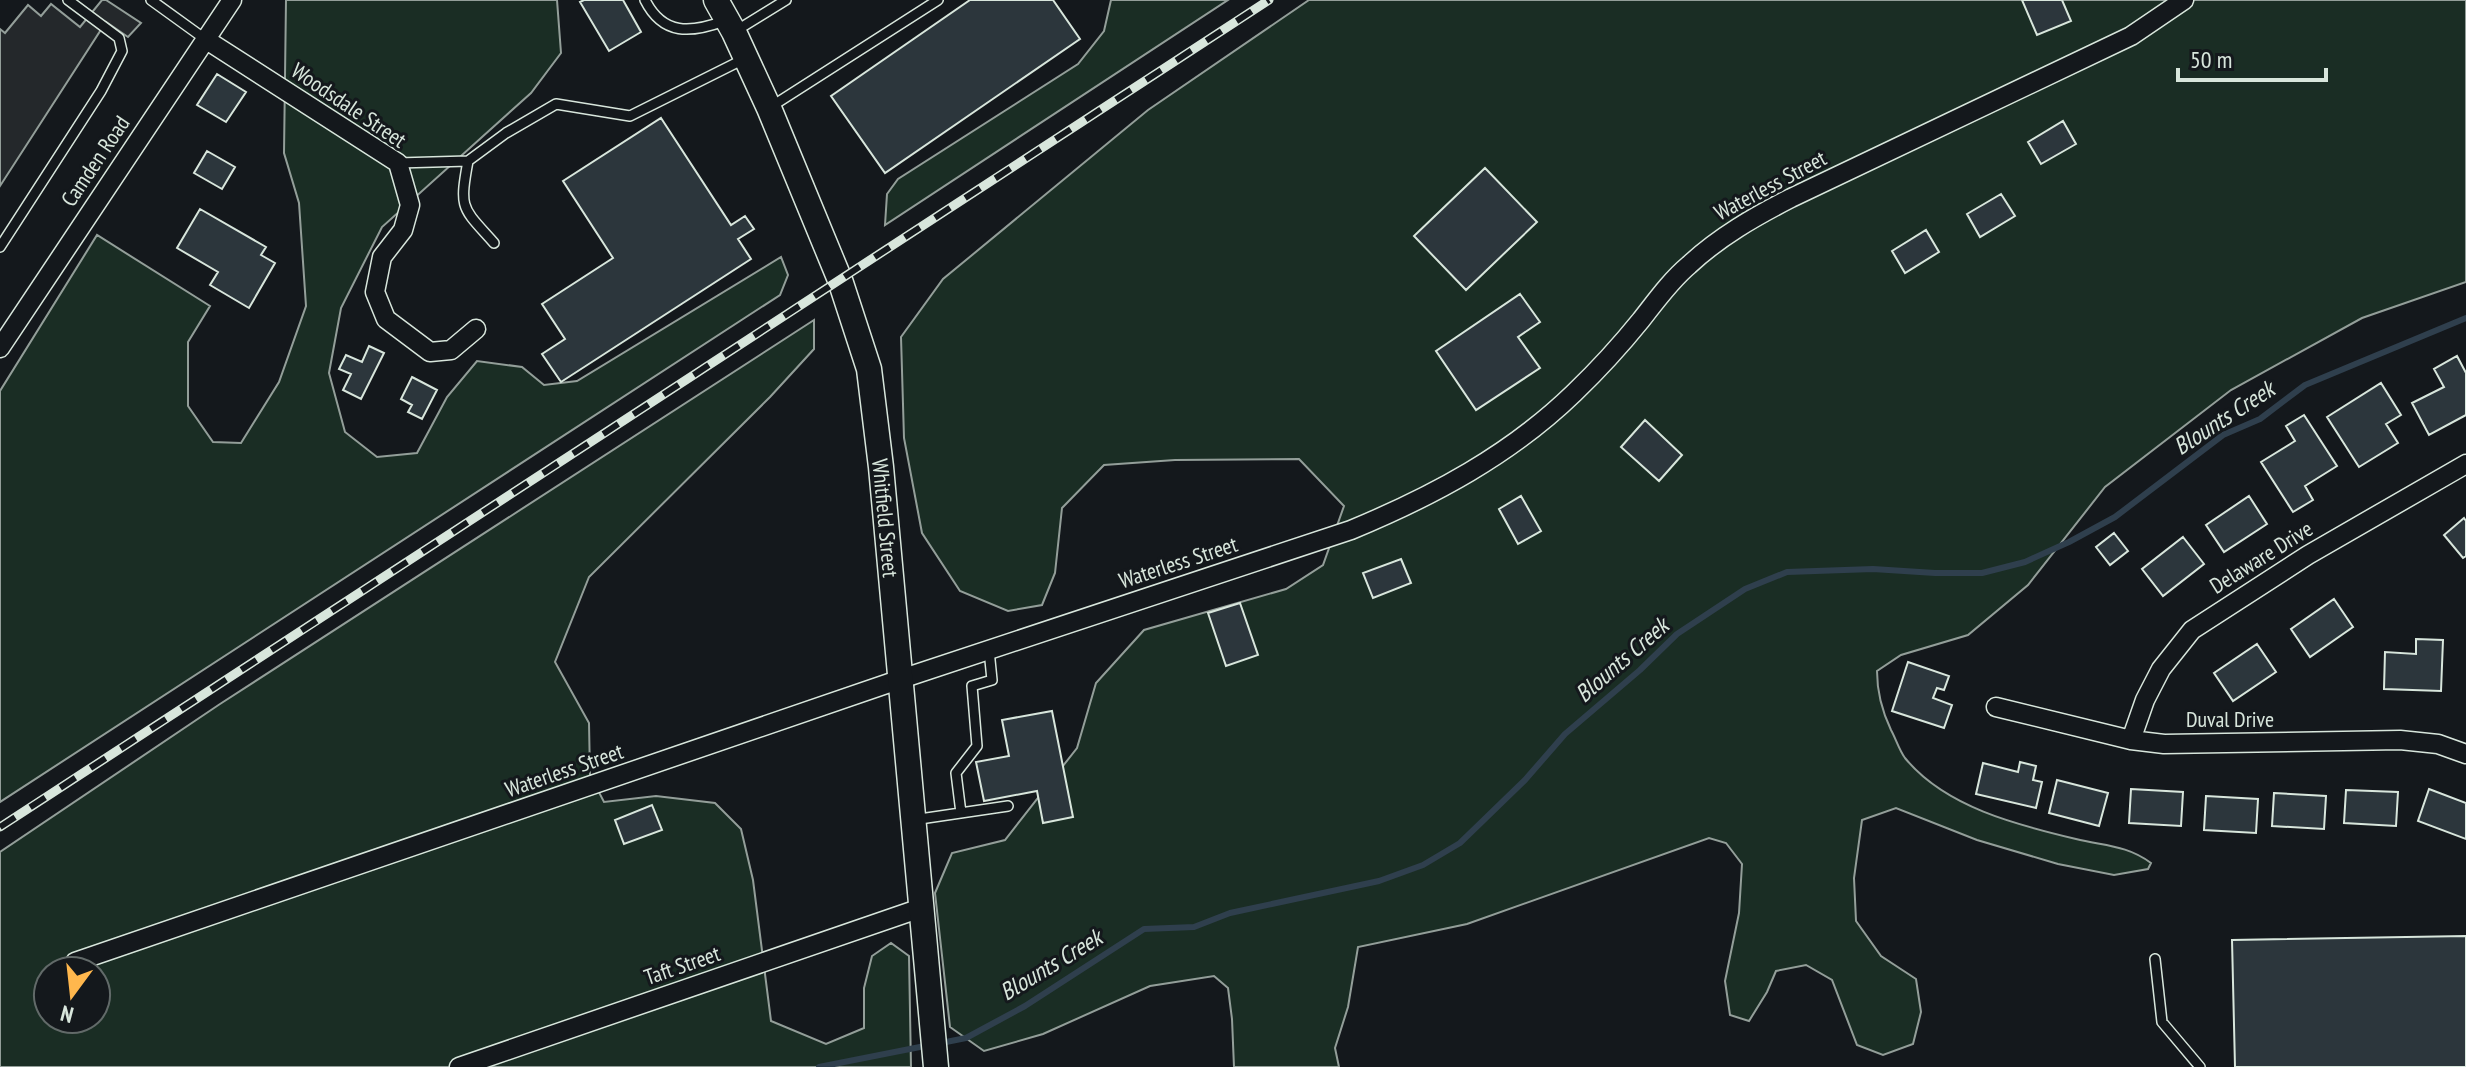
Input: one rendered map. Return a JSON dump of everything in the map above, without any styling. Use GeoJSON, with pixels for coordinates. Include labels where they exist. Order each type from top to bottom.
{"type":"FeatureCollection","features":[{"type":"Feature","properties":{"kind":"main road","name":"Whitfield Street"},"geometry":{"type":"LineString","coordinates":[[726,17],[769,108],[840,280],[869,369],[881,467],[936,1067]]}},
{"type":"Feature","properties":{"kind":"street","name":"Camden Road"},"geometry":{"type":"LineString","coordinates":[[0,348],[232,0]]}},
{"type":"Feature","properties":{"kind":"street","name":"Waterless Street"},"geometry":{"type":"LineString","coordinates":[[95,955],[901,679],[1351,530],[1401,510],[1491,459],[1531,430],[1606,361],[1686,267],[1743,223],[2131,36],[2184,0]]}},
{"type":"Feature","properties":{"kind":"street","name":"Woodsdale Street"},"geometry":{"type":"LineString","coordinates":[[205,39],[398,163],[410,205],[403,230],[382,257],[375,292],[386,319],[430,352],[451,350],[476,329]]}},
{"type":"Feature","properties":{"kind":"street","name":"Delaware Drive"},"geometry":{"type":"LineString","coordinates":[[2131,740],[2145,700],[2161,669],[2192,630],[2308,555],[2466,464]]}},
{"type":"Feature","properties":{"kind":"street","name":"Duval Drive"},"geometry":{"type":"LineString","coordinates":[[1996,707],[2131,740],[2164,744],[2400,740],[2438,744],[2466,754]]}},
{"type":"Feature","properties":{"kind":"street","name":"Taft Street"},"geometry":{"type":"LineString","coordinates":[[459,1067],[921,908]]}},
{"type":"Feature","properties":{"kind":"lane"},"geometry":{"type":"LineString","coordinates":[[0,247],[101,91],[122,51],[119,38],[68,0]]}},
{"type":"Feature","properties":{"kind":"lane"},"geometry":{"type":"LineString","coordinates":[[151,0],[205,39]]}},
{"type":"Feature","properties":{"kind":"lane"},"geometry":{"type":"LineString","coordinates":[[645,0],[652,14],[669,27],[699,30],[726,17],[786,0]]}},
{"type":"Feature","properties":{"kind":"lane"},"geometry":{"type":"LineString","coordinates":[[769,108],[938,0]]}},
{"type":"Feature","properties":{"kind":"lane"},"geometry":{"type":"LineString","coordinates":[[398,163],[468,161],[506,133],[556,104],[630,116],[746,58]]}},
{"type":"Feature","properties":{"kind":"lane"},"geometry":{"type":"LineString","coordinates":[[468,161],[464,209],[494,243]]}},
{"type":"Feature","properties":{"kind":"lane"},"geometry":{"type":"LineString","coordinates":[[961,813],[956,773],[977,746],[972,686],[992,680],[989,650]]}},
{"type":"Feature","properties":{"kind":"lane"},"geometry":{"type":"LineString","coordinates":[[913,820],[1008,806]]}},
{"type":"Feature","properties":{"kind":"lane"},"geometry":{"type":"LineString","coordinates":[[2155,959],[2162,1022],[2200,1067]]}},
{"type":"Feature","properties":{"kind":"green space"},"geometry":{"type":"Polygon","coordinates":[[[286,0],[557,0],[561,53],[531,93],[382,227],[341,308],[329,373],[345,432],[377,457],[417,453],[447,397],[477,361],[522,367],[544,385],[577,381],[781,257],[788,275],[780,295],[0,802],[0,391],[97,235],[210,306],[188,342],[188,406],[213,442],[241,443],[279,382],[306,306],[299,203],[284,153],[286,0]]]}},
{"type":"Feature","properties":{"kind":"green space"},"geometry":{"type":"Polygon","coordinates":[[[1111,0],[1228,0],[885,225],[887,194],[898,179],[1078,64],[1104,31],[1111,0]]]}},
{"type":"Feature","properties":{"kind":"green space"},"geometry":{"type":"Polygon","coordinates":[[[1309,0],[2466,0],[2466,282],[2362,318],[2231,390],[2105,487],[2028,585],[1968,635],[1901,655],[1877,671],[1883,709],[1901,752],[1921,775],[1940,789],[1983,812],[2007,820],[2133,853],[2151,863],[2148,869],[2114,875],[2058,864],[1977,840],[1896,808],[1862,820],[1854,878],[1856,921],[1881,956],[1916,979],[1921,1012],[1913,1044],[1883,1055],[1857,1045],[1832,980],[1806,965],[1776,971],[1749,1021],[1730,1015],[1725,981],[1739,913],[1742,864],[1726,843],[1709,838],[1467,924],[1358,947],[1348,1007],[1335,1048],[1339,1067],[1234,1067],[1228,988],[1214,976],[1150,986],[1043,1034],[984,1051],[950,1027],[935,893],[952,853],[1005,840],[1077,748],[1096,683],[1144,630],[1286,589],[1323,565],[1344,506],[1299,459],[1175,460],[1104,465],[1062,508],[1055,573],[1042,605],[1008,611],[960,591],[922,533],[904,438],[901,337],[943,279],[1148,110],[1309,0]]]}},
{"type":"Feature","properties":{"kind":"green space"},"geometry":{"type":"Polygon","coordinates":[[[814,320],[814,349],[589,577],[555,662],[589,723],[590,775],[604,802],[656,796],[715,803],[741,829],[753,880],[771,1021],[826,1044],[864,1028],[864,988],[872,956],[891,943],[909,956],[911,1067],[0,1067],[0,852],[220,704],[814,320]]]}},
{"type":"Feature","properties":{"kind":"shaded area"},"geometry":{"type":"Polygon","coordinates":[[[102,0],[141,23],[128,37],[106,22],[0,186],[0,29],[5,33],[28,5],[41,16],[51,4],[80,27],[102,0]]]}},
{"type":"Feature","properties":{"kind":"building"},"geometry":{"type":"Polygon","coordinates":[[[623,0],[641,32],[609,51],[580,2],[623,0]]]}},
{"type":"Feature","properties":{"kind":"building"},"geometry":{"type":"Polygon","coordinates":[[[970,0],[1053,0],[1080,39],[885,173],[831,96],[970,0]]]}},
{"type":"Feature","properties":{"kind":"building"},"geometry":{"type":"Polygon","coordinates":[[[2022,0],[2062,0],[2071,21],[2037,35],[2022,0]]]}},
{"type":"Feature","properties":{"kind":"building"},"geometry":{"type":"Polygon","coordinates":[[[217,74],[246,92],[226,122],[197,105],[217,74]]]}},
{"type":"Feature","properties":{"kind":"building"},"geometry":{"type":"Polygon","coordinates":[[[661,118],[731,225],[745,216],[754,229],[738,239],[751,259],[561,382],[542,354],[565,339],[542,304],[613,258],[563,181],[661,118]]]}},
{"type":"Feature","properties":{"kind":"building"},"geometry":{"type":"Polygon","coordinates":[[[2063,121],[2076,144],[2041,164],[2028,142],[2063,121]]]}},
{"type":"Feature","properties":{"kind":"building"},"geometry":{"type":"Polygon","coordinates":[[[207,151],[235,167],[222,189],[194,173],[207,151]]]}},
{"type":"Feature","properties":{"kind":"building"},"geometry":{"type":"Polygon","coordinates":[[[1485,168],[1537,222],[1466,290],[1414,236],[1485,168]]]}},
{"type":"Feature","properties":{"kind":"building"},"geometry":{"type":"Polygon","coordinates":[[[2001,194],[2015,216],[1980,237],[1967,214],[2001,194]]]}},
{"type":"Feature","properties":{"kind":"building"},"geometry":{"type":"Polygon","coordinates":[[[200,209],[266,247],[261,255],[275,263],[249,308],[210,285],[218,272],[177,248],[200,209]]]}},
{"type":"Feature","properties":{"kind":"building"},"geometry":{"type":"Polygon","coordinates":[[[1926,230],[1939,252],[1905,273],[1892,251],[1926,230]]]}},
{"type":"Feature","properties":{"kind":"building"},"geometry":{"type":"Polygon","coordinates":[[[1520,294],[1540,322],[1518,337],[1540,368],[1476,410],[1436,351],[1520,294]]]}},
{"type":"Feature","properties":{"kind":"building"},"geometry":{"type":"Polygon","coordinates":[[[369,346],[384,353],[361,399],[343,390],[351,374],[339,369],[346,355],[362,362],[369,346]]]}},
{"type":"Feature","properties":{"kind":"building"},"geometry":{"type":"Polygon","coordinates":[[[2457,356],[2466,373],[2466,415],[2429,435],[2412,403],[2444,387],[2434,369],[2457,356]]]}},
{"type":"Feature","properties":{"kind":"building"},"geometry":{"type":"Polygon","coordinates":[[[412,377],[437,390],[422,419],[408,412],[412,405],[401,399],[412,377]]]}},
{"type":"Feature","properties":{"kind":"building"},"geometry":{"type":"Polygon","coordinates":[[[2381,383],[2401,415],[2386,424],[2398,443],[2359,467],[2327,417],[2381,383]]]}},
{"type":"Feature","properties":{"kind":"building"},"geometry":{"type":"Polygon","coordinates":[[[2304,415],[2337,466],[2305,486],[2313,500],[2293,512],[2261,462],[2295,441],[2286,426],[2304,415]]]}},
{"type":"Feature","properties":{"kind":"building"},"geometry":{"type":"Polygon","coordinates":[[[1645,420],[1682,455],[1659,481],[1621,447],[1645,420]]]}},
{"type":"Feature","properties":{"kind":"building"},"geometry":{"type":"Polygon","coordinates":[[[1521,496],[1541,531],[1518,544],[1499,509],[1521,496]]]}},
{"type":"Feature","properties":{"kind":"building"},"geometry":{"type":"Polygon","coordinates":[[[2249,496],[2267,524],[2224,552],[2206,525],[2249,496]]]}},
{"type":"Feature","properties":{"kind":"building"},"geometry":{"type":"Polygon","coordinates":[[[2464,518],[2466,556],[2463,558],[2444,535],[2464,518]]]}},
{"type":"Feature","properties":{"kind":"building"},"geometry":{"type":"Polygon","coordinates":[[[2114,533],[2128,551],[2110,565],[2096,547],[2114,533]]]}},
{"type":"Feature","properties":{"kind":"building"},"geometry":{"type":"Polygon","coordinates":[[[2183,537],[2204,564],[2163,596],[2142,569],[2183,537]]]}},
{"type":"Feature","properties":{"kind":"building"},"geometry":{"type":"Polygon","coordinates":[[[1401,559],[1411,583],[1373,598],[1363,573],[1401,559]]]}},
{"type":"Feature","properties":{"kind":"building"},"geometry":{"type":"Polygon","coordinates":[[[2334,599],[2353,627],[2310,657],[2291,629],[2334,599]]]}},
{"type":"Feature","properties":{"kind":"building"},"geometry":{"type":"Polygon","coordinates":[[[1240,603],[1258,655],[1226,666],[1208,613],[1240,603]]]}},
{"type":"Feature","properties":{"kind":"building"},"geometry":{"type":"Polygon","coordinates":[[[2416,639],[2443,640],[2441,691],[2384,689],[2385,652],[2416,654],[2416,639]]]}},
{"type":"Feature","properties":{"kind":"building"},"geometry":{"type":"Polygon","coordinates":[[[2257,644],[2276,672],[2233,701],[2214,673],[2257,644]]]}},
{"type":"Feature","properties":{"kind":"building"},"geometry":{"type":"Polygon","coordinates":[[[1908,662],[1949,676],[1944,690],[1937,688],[1933,698],[1952,705],[1944,728],[1892,711],[1908,662]]]}},
{"type":"Feature","properties":{"kind":"building"},"geometry":{"type":"Polygon","coordinates":[[[1052,711],[1073,817],[1043,823],[1037,791],[984,801],[976,762],[1009,756],[1002,720],[1052,711]]]}},
{"type":"Feature","properties":{"kind":"building"},"geometry":{"type":"Polygon","coordinates":[[[2020,762],[2036,766],[2033,780],[2042,782],[2036,808],[1976,794],[1983,763],[2018,772],[2020,762]]]}},
{"type":"Feature","properties":{"kind":"building"},"geometry":{"type":"Polygon","coordinates":[[[2057,780],[2108,793],[2099,826],[2049,813],[2057,780]]]}},
{"type":"Feature","properties":{"kind":"building"},"geometry":{"type":"Polygon","coordinates":[[[2131,789],[2183,792],[2181,826],[2129,823],[2131,789]]]}},
{"type":"Feature","properties":{"kind":"building"},"geometry":{"type":"Polygon","coordinates":[[[2429,789],[2466,803],[2466,839],[2418,821],[2429,789]]]}},
{"type":"Feature","properties":{"kind":"building"},"geometry":{"type":"Polygon","coordinates":[[[2346,790],[2398,792],[2396,826],[2344,823],[2346,790]]]}},
{"type":"Feature","properties":{"kind":"building"},"geometry":{"type":"Polygon","coordinates":[[[2274,793],[2326,796],[2324,829],[2272,826],[2274,793]]]}},
{"type":"Feature","properties":{"kind":"building"},"geometry":{"type":"Polygon","coordinates":[[[2206,796],[2258,799],[2256,833],[2204,830],[2206,796]]]}},
{"type":"Feature","properties":{"kind":"building"},"geometry":{"type":"Polygon","coordinates":[[[652,805],[662,830],[624,844],[615,820],[652,805]]]}},
{"type":"Feature","properties":{"kind":"building"},"geometry":{"type":"Polygon","coordinates":[[[2466,936],[2466,1067],[2235,1067],[2232,940],[2466,936]]]}},
{"type":"Feature","properties":{"kind":"waterway","name":"Blounts Creek"},"geometry":{"type":"LineString","coordinates":[[941,1043],[966,1038],[1025,1006],[1144,929],[1194,927],[1230,913],[1379,881],[1423,865],[1460,843],[1525,780],[1565,734],[1677,634],[1745,589],[1787,572],[1873,569],[1982,573],[2025,562],[2115,517],[2223,435],[2260,419],[2305,385],[2466,318]]}},
{"type":"Feature","properties":{"kind":"waterway","name":"Blounts Creek"},"geometry":{"type":"LineString","coordinates":[[819,1067],[930,1045]]}},
{"type":"Feature","properties":{"kind":"railway"},"geometry":{"type":"LineString","coordinates":[[0,827],[1269,0]]}}]}
